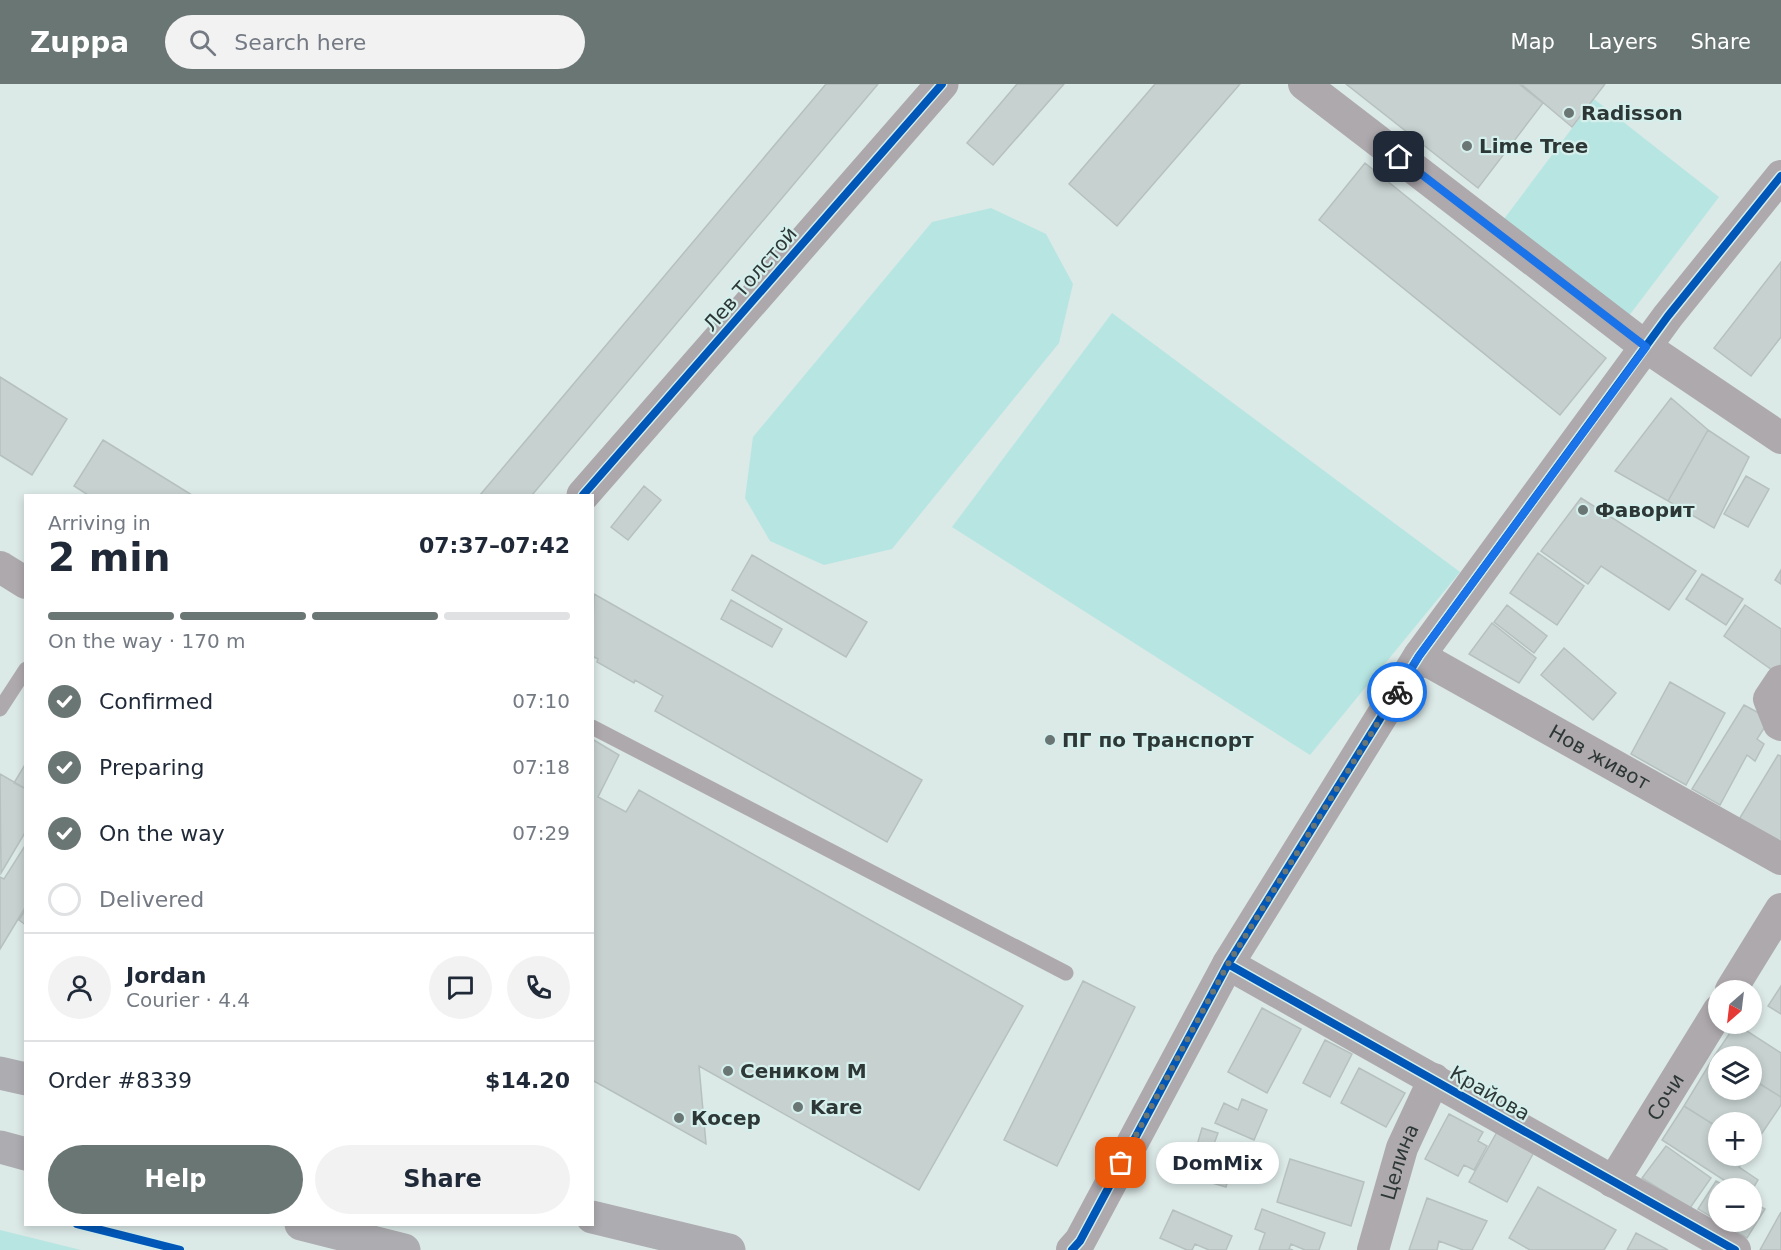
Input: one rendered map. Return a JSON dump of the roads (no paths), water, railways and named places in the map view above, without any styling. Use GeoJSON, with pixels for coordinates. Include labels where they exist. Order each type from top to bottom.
{"type":"FeatureCollection","features":[{"type":"Feature","properties":{"kind":"main road"},"geometry":{"type":"LineString","coordinates":[[0,1073],[24,1079]]}},
{"type":"Feature","properties":{"kind":"main road"},"geometry":{"type":"LineString","coordinates":[[0,1147],[24,1153]]}},
{"type":"Feature","properties":{"kind":"main road"},"geometry":{"type":"LineString","coordinates":[[594,1217],[729,1250]]}},
{"type":"Feature","properties":{"kind":"main road"},"geometry":{"type":"LineString","coordinates":[[309,1226],[404,1250]]}},
{"type":"Feature","properties":{"kind":"street","name":"Лев Толстой"},"geometry":{"type":"LineString","coordinates":[[584,494],[942,84]]}},
{"type":"Feature","properties":{"kind":"street"},"geometry":{"type":"LineString","coordinates":[[1304,84],[1646,347],[1781,438]]}},
{"type":"Feature","properties":{"kind":"street"},"geometry":{"type":"LineString","coordinates":[[1077,1247],[1228,964],[1419,656],[1668,316],[1781,176]]}},
{"type":"Feature","properties":{"kind":"street"},"geometry":{"type":"LineString","coordinates":[[0,567],[24,582]]}},
{"type":"Feature","properties":{"kind":"street","name":"Нов живот"},"geometry":{"type":"LineString","coordinates":[[1419,656],[1781,859]]}},
{"type":"Feature","properties":{"kind":"street"},"geometry":{"type":"LineString","coordinates":[[1781,681],[1769,699],[1781,725]]}},
{"type":"Feature","properties":{"kind":"street"},"geometry":{"type":"LineString","coordinates":[[1737,980],[1781,909]]}},
{"type":"Feature","properties":{"kind":"street","name":"Крайова"},"geometry":{"type":"LineString","coordinates":[[1228,964],[1735,1250]]}},
{"type":"Feature","properties":{"kind":"street","name":"Сочи"},"geometry":{"type":"LineString","coordinates":[[1613,1182],[1708,1028]]}},
{"type":"Feature","properties":{"kind":"street","name":"Целина"},"geometry":{"type":"LineString","coordinates":[[1373,1250],[1402,1148],[1434,1079]]}},
{"type":"Feature","properties":{"kind":"lane"},"geometry":{"type":"LineString","coordinates":[[0,709],[24,672]]}},
{"type":"Feature","properties":{"kind":"lane"},"geometry":{"type":"LineString","coordinates":[[594,728],[1066,973]]}},
{"type":"Feature","properties":{"kind":"place","name":"Radisson"},"geometry":{"type":"Point","coordinates":[1569,113]}},
{"type":"Feature","properties":{"kind":"place","name":"Lime Tree"},"geometry":{"type":"Point","coordinates":[1467,146]}},
{"type":"Feature","properties":{"kind":"place","name":"Фаворит"},"geometry":{"type":"Point","coordinates":[1583,510]}},
{"type":"Feature","properties":{"kind":"place","name":"ПГ по Транспорт"},"geometry":{"type":"Point","coordinates":[1050,740]}},
{"type":"Feature","properties":{"kind":"place","name":"Сеником М"},"geometry":{"type":"Point","coordinates":[728,1071]}},
{"type":"Feature","properties":{"kind":"place","name":"Kare"},"geometry":{"type":"Point","coordinates":[798,1107]}},
{"type":"Feature","properties":{"kind":"place","name":"Косер"},"geometry":{"type":"Point","coordinates":[679,1118]}},
{"type":"Feature","properties":{"kind":"place","name":"DomMix"},"geometry":{"type":"Point","coordinates":[1121,1163]}}]}
